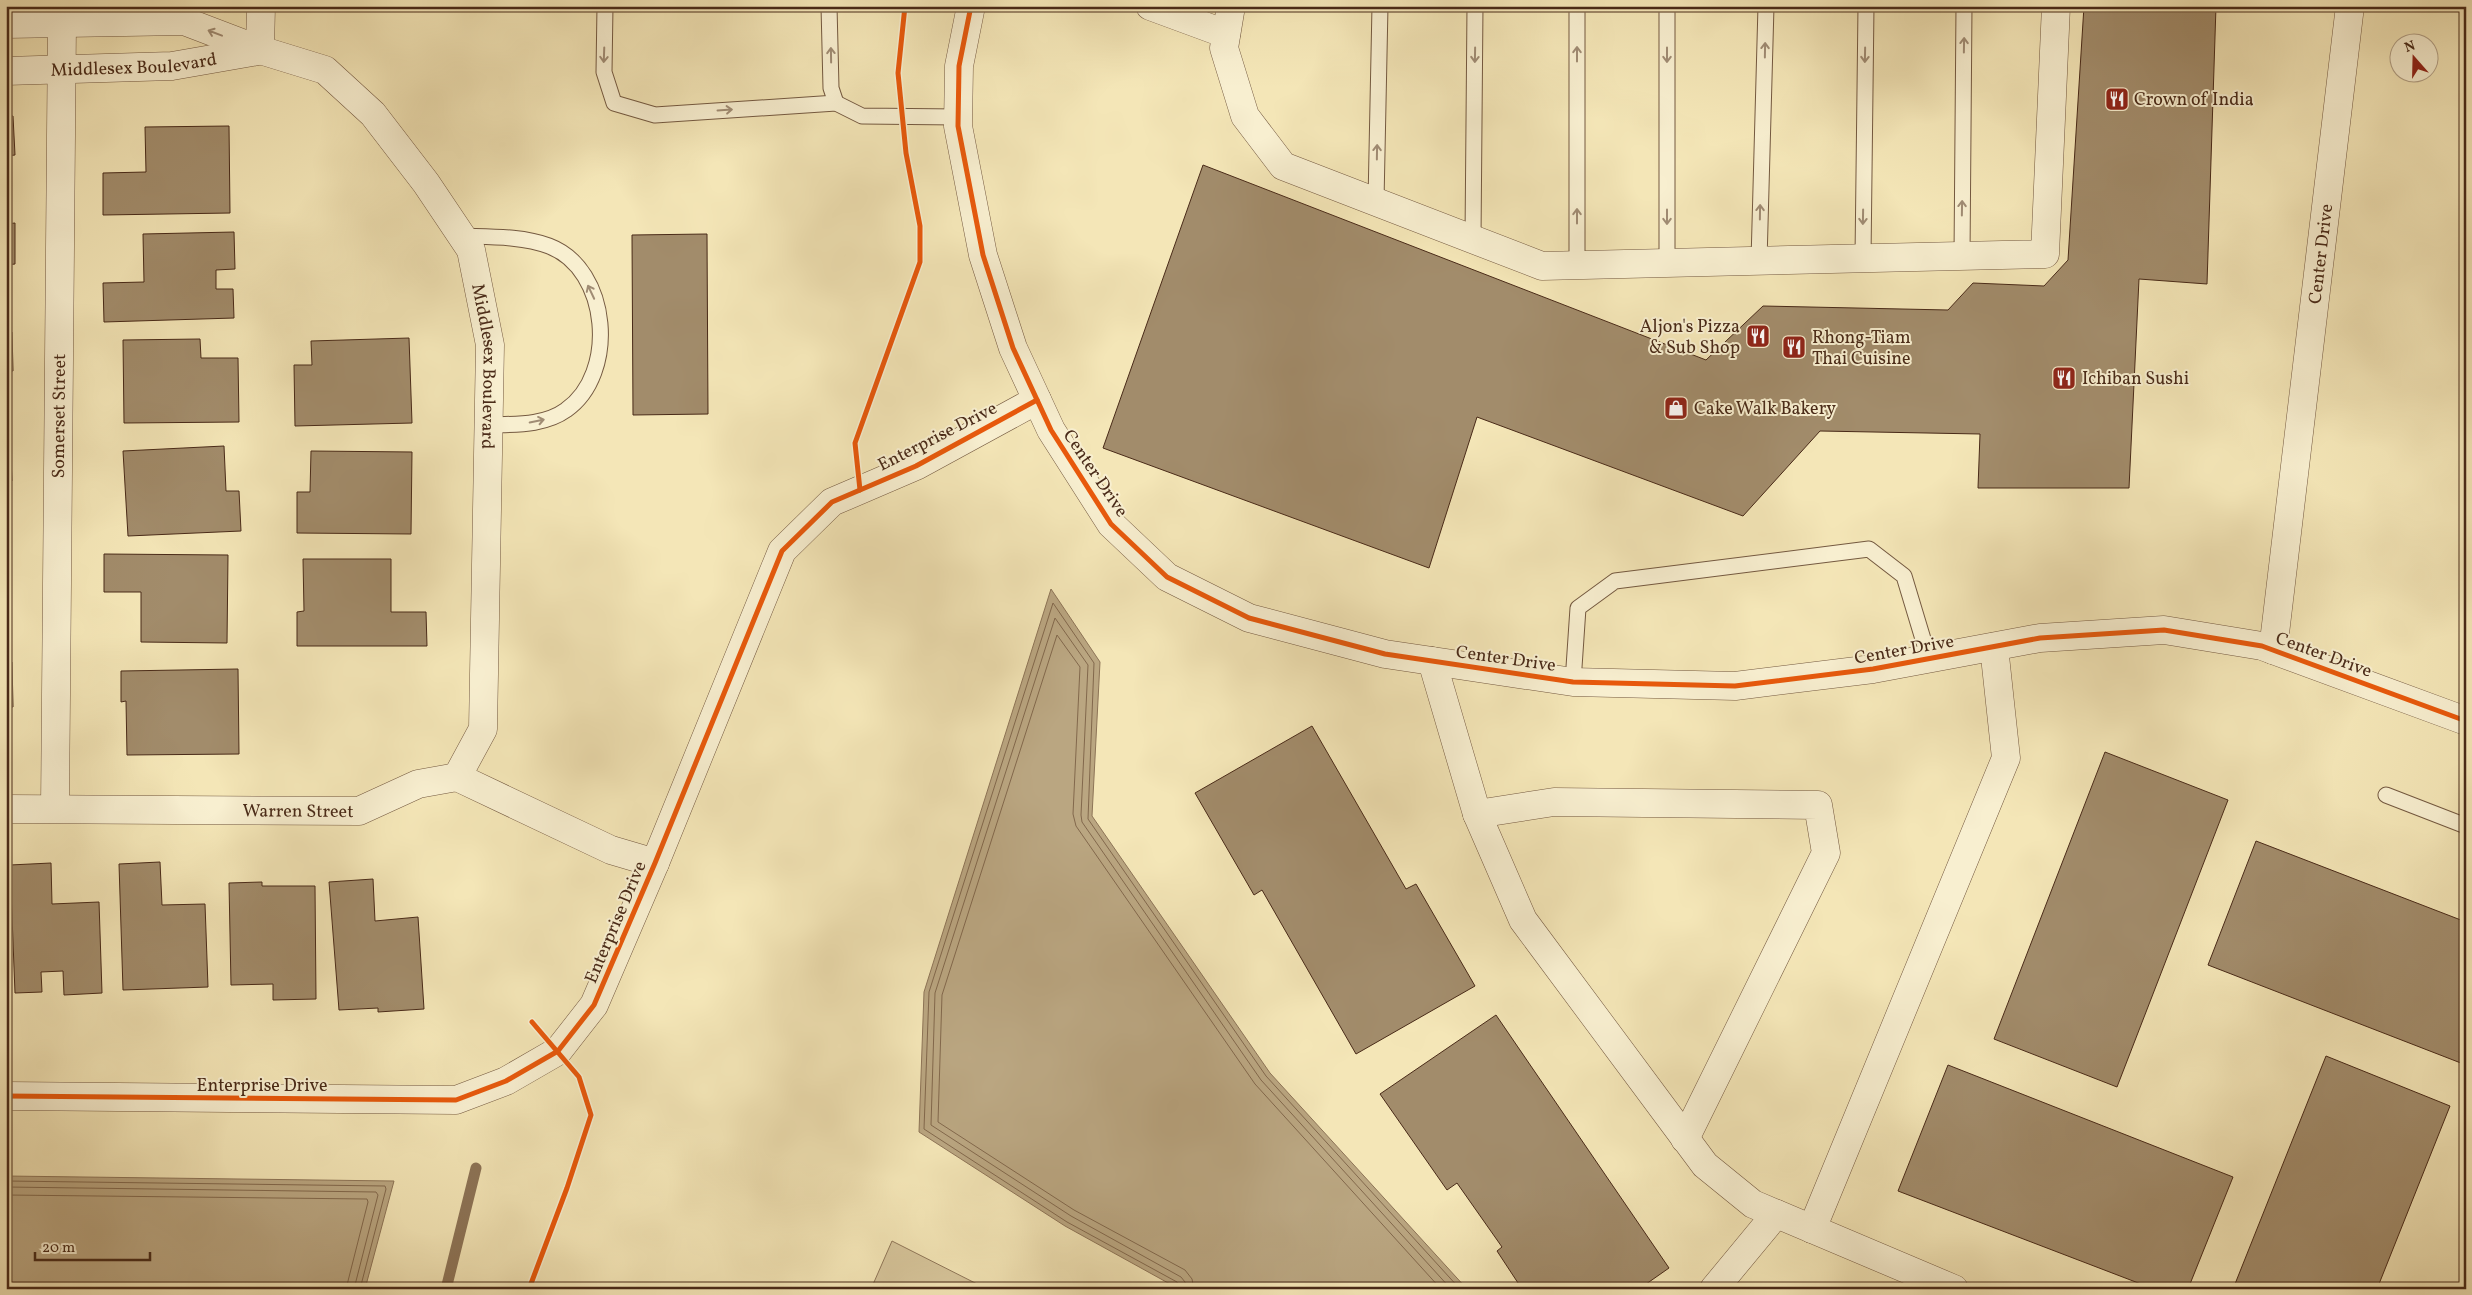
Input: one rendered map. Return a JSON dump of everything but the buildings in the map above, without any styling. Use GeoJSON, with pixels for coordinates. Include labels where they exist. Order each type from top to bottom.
{"type":"FeatureCollection","features":[{"type":"Feature","properties":{"kind":"street"},"geometry":{"type":"LineString","coordinates":[[260,50],[261,6]]}},
{"type":"Feature","properties":{"kind":"street","name":"Center Drive"},"geometry":{"type":"LineString","coordinates":[[971,6],[959,66],[958,126],[983,255],[1013,348],[1051,430],[1111,524],[1168,577],[1249,618],[1385,654],[1573,682],[1735,686],[1873,669],[2040,638],[2164,630],[2273,650],[2466,721]]}},
{"type":"Feature","properties":{"kind":"street"},"geometry":{"type":"LineString","coordinates":[[1150,6],[1226,34]]}},
{"type":"Feature","properties":{"kind":"street"},"geometry":{"type":"LineString","coordinates":[[1231,6],[1224,48],[1245,116],[1283,166],[1542,266],[2045,254],[2056,6]]}},
{"type":"Feature","properties":{"kind":"street","name":"Center Drive"},"geometry":{"type":"LineString","coordinates":[[2273,650],[2350,6]]}},
{"type":"Feature","properties":{"kind":"street","name":"Middlesex Boulevard"},"geometry":{"type":"LineString","coordinates":[[6,24],[184,21],[260,50],[325,70],[373,114],[426,183],[471,250],[490,345],[483,729],[457,777]]}},
{"type":"Feature","properties":{"kind":"street","name":"Somerset Street"},"geometry":{"type":"LineString","coordinates":[[55,808],[62,24]]}},
{"type":"Feature","properties":{"kind":"street","name":"Middlesex Boulevard"},"geometry":{"type":"LineString","coordinates":[[6,71],[172,66],[260,50]]}},
{"type":"Feature","properties":{"kind":"street","name":"Enterprise Drive"},"geometry":{"type":"LineString","coordinates":[[6,1096],[456,1100],[506,1080],[558,1051],[594,1005],[656,863],[782,550],[832,502],[916,466],[1037,400]]}},
{"type":"Feature","properties":{"kind":"street"},"geometry":{"type":"LineString","coordinates":[[1812,1229],[2006,758],[1994,647]]}},
{"type":"Feature","properties":{"kind":"street"},"geometry":{"type":"LineString","coordinates":[[1432,661],[1476,814],[1523,920],[1705,1165],[1753,1204],[1954,1289]]}},
{"type":"Feature","properties":{"kind":"street"},"geometry":{"type":"LineString","coordinates":[[457,777],[611,850],[656,863]]}},
{"type":"Feature","properties":{"kind":"street","name":"Warren Street"},"geometry":{"type":"LineString","coordinates":[[6,809],[359,811],[418,784],[457,777]]}},
{"type":"Feature","properties":{"kind":"street"},"geometry":{"type":"LineString","coordinates":[[1476,814],[1554,802],[1818,805],[1826,853],[1686,1138]]}},
{"type":"Feature","properties":{"kind":"street"},"geometry":{"type":"LineString","coordinates":[[1714,1289],[1776,1214]]}},
{"type":"Feature","properties":{"kind":"lane"},"geometry":{"type":"LineString","coordinates":[[605,6],[604,72],[614,103],[655,115],[836,103],[862,116],[958,117]]}},
{"type":"Feature","properties":{"kind":"lane"},"geometry":{"type":"LineString","coordinates":[[829,6],[831,88],[836,103]]}},
{"type":"Feature","properties":{"kind":"lane"},"geometry":{"type":"LineString","coordinates":[[1376,201],[1380,6]]}},
{"type":"Feature","properties":{"kind":"lane"},"geometry":{"type":"LineString","coordinates":[[1472,238],[1475,6]]}},
{"type":"Feature","properties":{"kind":"lane"},"geometry":{"type":"LineString","coordinates":[[1577,6],[1577,265]]}},
{"type":"Feature","properties":{"kind":"lane"},"geometry":{"type":"LineString","coordinates":[[1667,6],[1667,263]]}},
{"type":"Feature","properties":{"kind":"lane"},"geometry":{"type":"LineString","coordinates":[[1759,261],[1766,6]]}},
{"type":"Feature","properties":{"kind":"lane"},"geometry":{"type":"LineString","coordinates":[[1863,258],[1866,6]]}},
{"type":"Feature","properties":{"kind":"lane"},"geometry":{"type":"LineString","coordinates":[[1962,256],[1964,6]]}},
{"type":"Feature","properties":{"kind":"lane"},"geometry":{"type":"LineString","coordinates":[[462,236],[526,240],[550,246],[569,259],[585,278],[597,304],[601,338],[597,366],[585,394],[565,411],[544,420],[524,424],[488,425]]}},
{"type":"Feature","properties":{"kind":"lane"},"geometry":{"type":"LineString","coordinates":[[1573,682],[1578,608],[1615,581],[1869,548],[1904,576],[1929,659]]}},
{"type":"Feature","properties":{"kind":"lane"},"geometry":{"type":"LineString","coordinates":[[2386,795],[2466,826]]}},
{"type":"Feature","properties":{"kind":"shaded area"},"geometry":{"type":"Polygon","coordinates":[[[892,1241],[987,1289],[871,1289],[892,1241]]]}},
{"type":"Feature","properties":{"kind":"water"},"geometry":{"type":"Polygon","coordinates":[[[1051,589],[1100,662],[1092,816],[1270,1073],[1467,1289],[1179,1289],[1065,1226],[919,1132],[924,992],[1051,589]]]}},
{"type":"Feature","properties":{"kind":"water"},"geometry":{"type":"Polygon","coordinates":[[[6,1176],[394,1181],[365,1289],[6,1289],[6,1176]]]}},
{"type":"Feature","properties":{"kind":"waterway"},"geometry":{"type":"LineString","coordinates":[[446,1289],[476,1168]]}},
{"type":"Feature","properties":{"kind":"cycle path"},"geometry":{"type":"LineString","coordinates":[[860,490],[855,443],[920,262],[920,226],[906,153],[898,73],[905,6]]}},
{"type":"Feature","properties":{"kind":"cycle path"},"geometry":{"type":"LineString","coordinates":[[971,6],[959,66],[958,126],[983,255],[1013,348],[1051,430],[1111,524],[1167,577],[1249,618],[1385,654],[1573,682],[1735,686],[1873,669],[2040,638],[2164,630],[2262,646],[2466,721]]}},
{"type":"Feature","properties":{"kind":"cycle path"},"geometry":{"type":"LineString","coordinates":[[6,1096],[456,1100],[506,1081],[558,1051],[594,1005],[655,863],[782,551],[832,502],[916,466],[1037,400]]}},
{"type":"Feature","properties":{"kind":"cycle path"},"geometry":{"type":"LineString","coordinates":[[529,1289],[567,1188],[591,1115],[579,1077],[532,1022]]}},
{"type":"Feature","properties":{"kind":"place","name":"Crown of India"},"geometry":{"type":"Point","coordinates":[2117,99]}},
{"type":"Feature","properties":{"kind":"place","name":"Aljon's Pizza & Sub Shop"},"geometry":{"type":"Point","coordinates":[1758,336]}},
{"type":"Feature","properties":{"kind":"place","name":"Rhong-Tiam Thai Cuisine"},"geometry":{"type":"Point","coordinates":[1794,347]}},
{"type":"Feature","properties":{"kind":"place","name":"Ichiban Sushi"},"geometry":{"type":"Point","coordinates":[2064,378]}},
{"type":"Feature","properties":{"kind":"place","name":"Cake Walk Bakery"},"geometry":{"type":"Point","coordinates":[1676,408]}}]}
